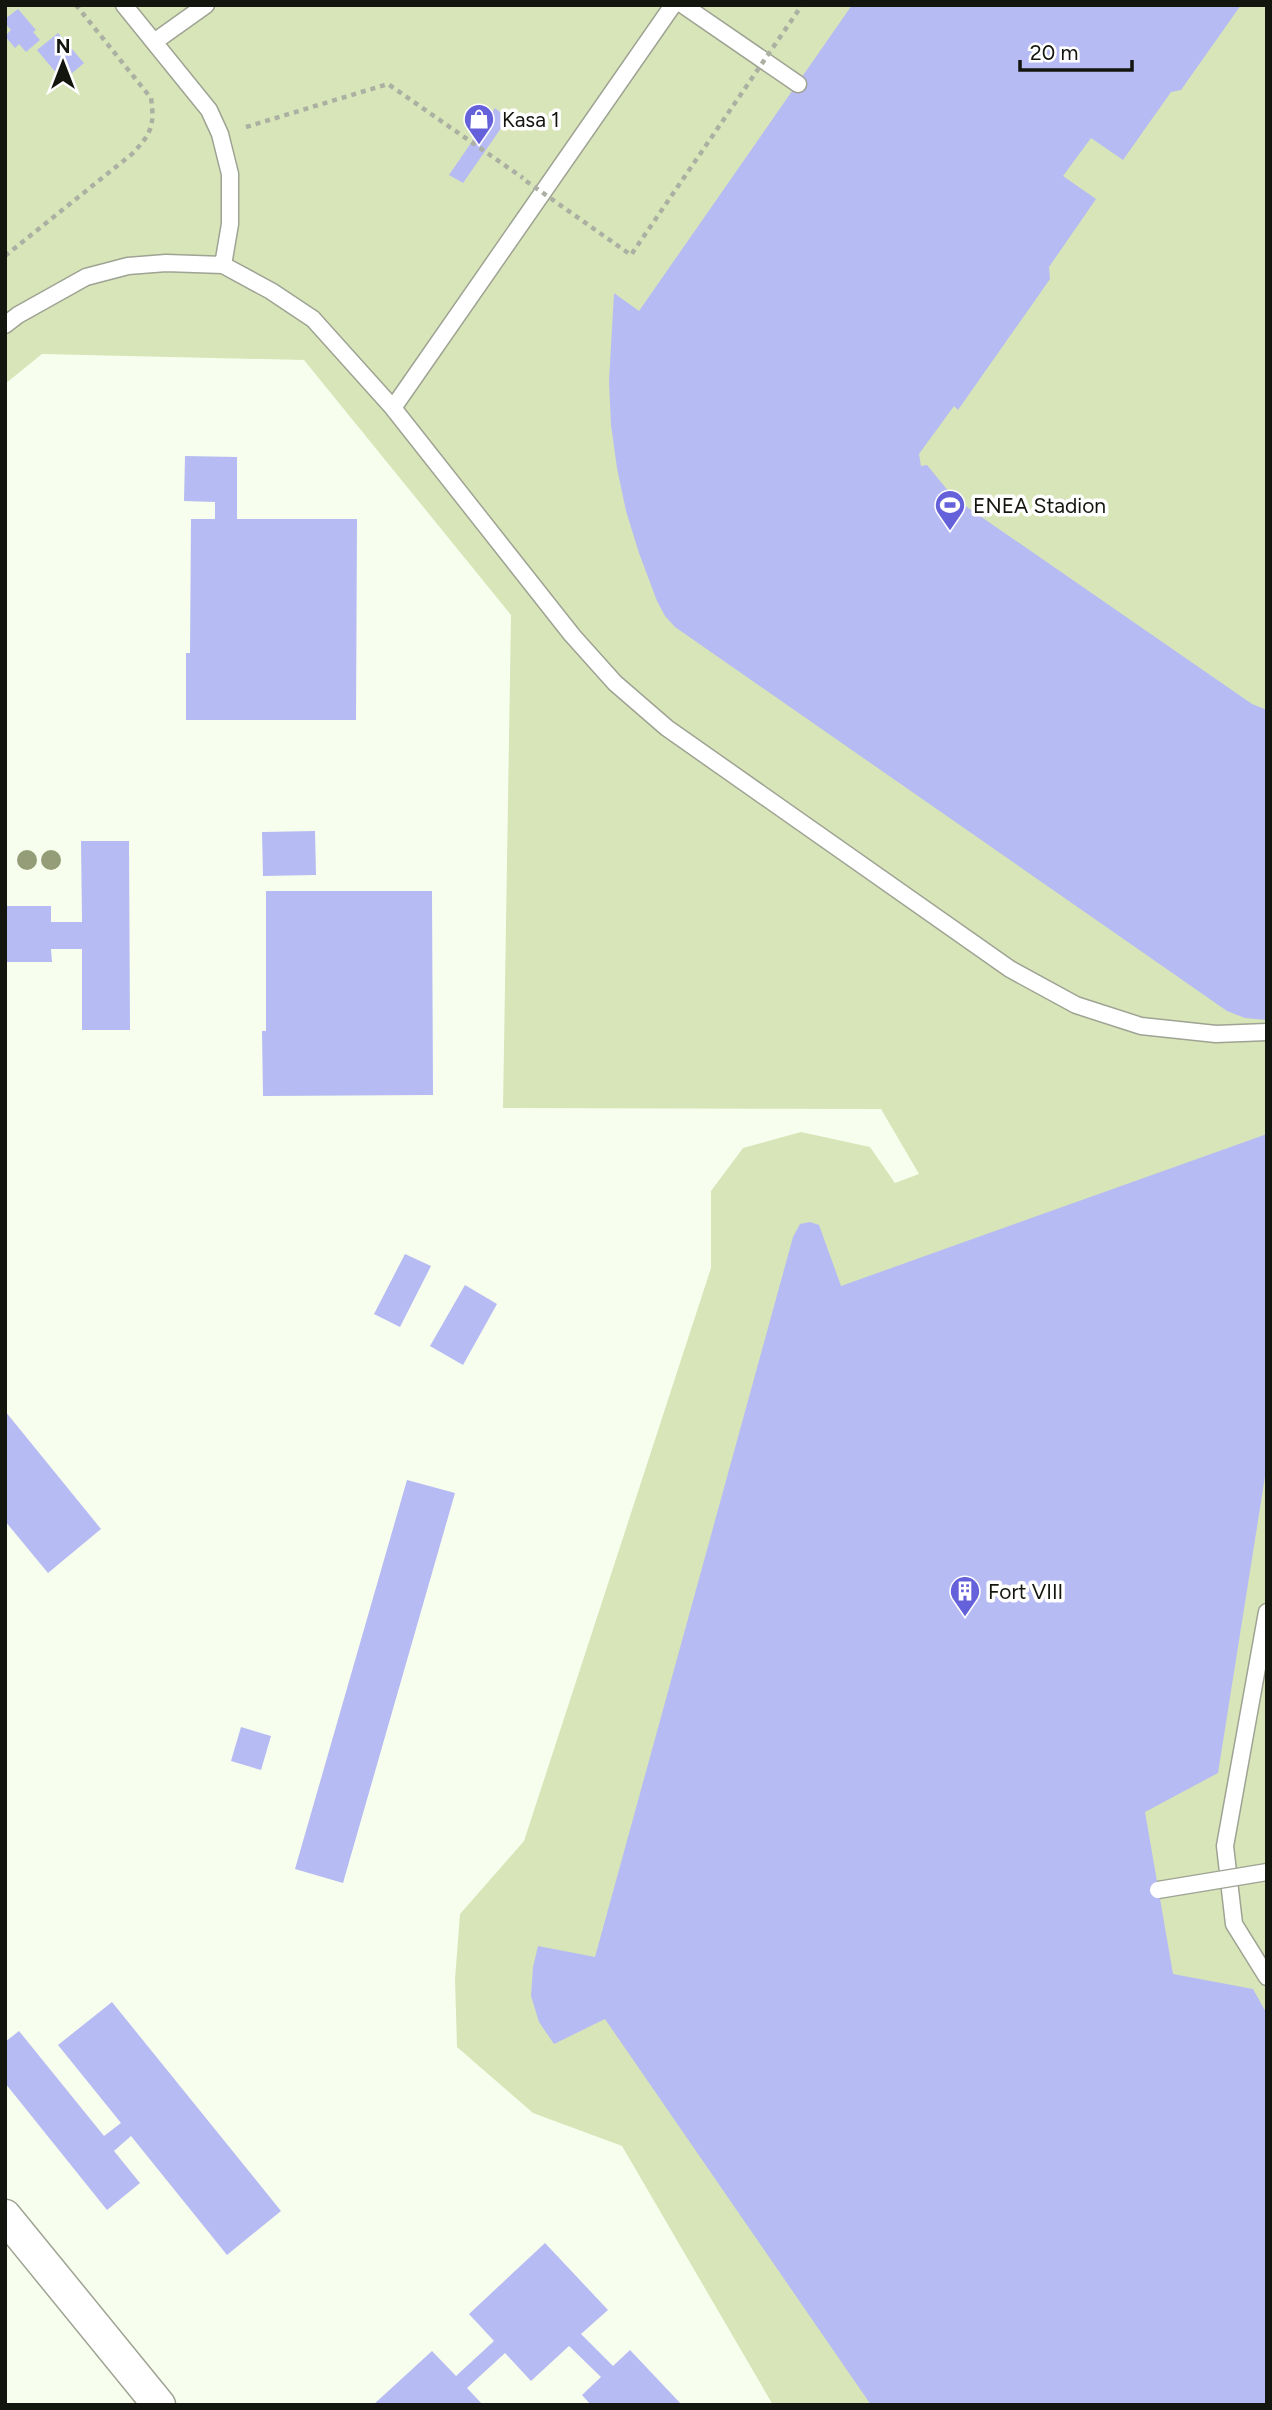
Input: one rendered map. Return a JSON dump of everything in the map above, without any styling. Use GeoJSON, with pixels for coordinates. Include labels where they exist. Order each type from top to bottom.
{"type":"FeatureCollection","features":[{"type":"Feature","properties":{"kind":"street"},"geometry":{"type":"LineString","coordinates":[[5,2216],[159,2405]]}},
{"type":"Feature","properties":{"kind":"lane"},"geometry":{"type":"LineString","coordinates":[[124,5],[209,110],[220,134],[230,174],[230,224],[223,265]]}},
{"type":"Feature","properties":{"kind":"lane"},"geometry":{"type":"LineString","coordinates":[[154,42],[206,5]]}},
{"type":"Feature","properties":{"kind":"lane"},"geometry":{"type":"LineString","coordinates":[[393,408],[673,5]]}},
{"type":"Feature","properties":{"kind":"lane"},"geometry":{"type":"LineString","coordinates":[[683,5],[798,84]]}},
{"type":"Feature","properties":{"kind":"lane"},"geometry":{"type":"LineString","coordinates":[[5,326],[18,315],[86,277],[128,266],[166,263],[223,265],[271,291],[313,320],[393,408],[572,635],[615,683],[679,736],[1010,969],[1076,1004],[1141,1026],[1216,1034],[1267,1032]]}},
{"type":"Feature","properties":{"kind":"lane"},"geometry":{"type":"LineString","coordinates":[[1267,1612],[1225,1846],[1234,1924],[1267,1977]]}},
{"type":"Feature","properties":{"kind":"lane"},"geometry":{"type":"LineString","coordinates":[[1158,1890],[1267,1872]]}},
{"type":"Feature","properties":{"kind":"path"},"geometry":{"type":"LineString","coordinates":[[5,256],[132,154],[150,135],[154,114],[151,98],[76,5]]}},
{"type":"Feature","properties":{"kind":"path"},"geometry":{"type":"LineString","coordinates":[[220,134],[388,84],[631,255],[802,5]]}},
{"type":"Feature","properties":{"kind":"green space"},"geometry":{"type":"Polygon","coordinates":[[[5,5],[1267,5],[1267,2405],[773,2405],[622,2146],[533,2113],[457,2047],[455,1979],[460,1914],[524,1841],[711,1268],[711,1191],[743,1148],[801,1132],[870,1147],[895,1183],[919,1174],[881,1109],[503,1108],[511,615],[304,360],[42,354],[5,384],[5,5]]]}},
{"type":"Feature","properties":{"kind":"building","name":"ENEA Stadion"},"geometry":{"type":"Polygon","coordinates":[[[852,5],[1241,5],[1181,90],[1171,92],[1123,160],[1091,138],[1063,176],[1096,199],[1049,267],[1050,279],[958,410],[954,406],[919,454],[921,466],[927,465],[954,498],[1252,704],[1267,710],[1267,1020],[1245,1018],[1227,1011],[675,627],[657,601],[626,511],[617,468],[609,381],[614,293],[639,311],[852,5]]]}},
{"type":"Feature","properties":{"kind":"building"},"geometry":{"type":"Polygon","coordinates":[[[18,9],[36,30],[33,32],[40,40],[26,52],[19,44],[15,48],[5,36],[11,30],[5,19],[18,9]]]}},
{"type":"Feature","properties":{"kind":"building"},"geometry":{"type":"Polygon","coordinates":[[[58,33],[84,63],[63,81],[37,50],[58,33]]]}},
{"type":"Feature","properties":{"kind":"building","name":"Kasa 1"},"geometry":{"type":"Polygon","coordinates":[[[495,108],[508,118],[463,183],[449,175],[495,108]]]}},
{"type":"Feature","properties":{"kind":"building"},"geometry":{"type":"Polygon","coordinates":[[[185,456],[237,457],[237,519],[357,519],[356,720],[186,720],[186,653],[190,653],[191,519],[215,519],[215,502],[184,501],[185,456]]]}},
{"type":"Feature","properties":{"kind":"building"},"geometry":{"type":"Polygon","coordinates":[[[315,831],[316,875],[263,876],[262,832],[315,831]]]}},
{"type":"Feature","properties":{"kind":"building"},"geometry":{"type":"Polygon","coordinates":[[[81,841],[129,841],[130,1030],[82,1030],[82,949],[51,949],[52,962],[5,962],[5,906],[51,906],[51,922],[82,922],[81,841]]]}},
{"type":"Feature","properties":{"kind":"building"},"geometry":{"type":"Polygon","coordinates":[[[266,891],[432,891],[433,1095],[263,1096],[266,891]]]}},
{"type":"Feature","properties":{"kind":"building","name":"Fort VIII"},"geometry":{"type":"Polygon","coordinates":[[[1267,1134],[1267,1464],[1218,1773],[1145,1812],[1173,1974],[1253,1989],[1267,2014],[1267,2405],[871,2405],[605,2019],[554,2044],[539,2022],[531,1996],[538,1946],[595,1957],[793,1237],[800,1224],[810,1222],[819,1225],[841,1286],[1267,1134]]]}},
{"type":"Feature","properties":{"kind":"building"},"geometry":{"type":"Polygon","coordinates":[[[405,1254],[431,1266],[400,1327],[374,1314],[405,1254]]]}},
{"type":"Feature","properties":{"kind":"building"},"geometry":{"type":"Polygon","coordinates":[[[465,1285],[497,1304],[463,1365],[430,1346],[465,1285]]]}},
{"type":"Feature","properties":{"kind":"building"},"geometry":{"type":"Polygon","coordinates":[[[5,1411],[101,1529],[48,1573],[5,1521],[5,1411]]]}},
{"type":"Feature","properties":{"kind":"building"},"geometry":{"type":"Polygon","coordinates":[[[407,1480],[455,1493],[343,1883],[295,1869],[407,1480]]]}},
{"type":"Feature","properties":{"kind":"building"},"geometry":{"type":"Polygon","coordinates":[[[241,1727],[271,1736],[261,1770],[231,1761],[241,1727]]]}},
{"type":"Feature","properties":{"kind":"building"},"geometry":{"type":"Polygon","coordinates":[[[112,2002],[281,2211],[227,2255],[131,2136],[114,2151],[140,2183],[107,2210],[5,2083],[5,2042],[19,2031],[104,2136],[121,2123],[58,2045],[112,2002]]]}},
{"type":"Feature","properties":{"kind":"building"},"geometry":{"type":"Polygon","coordinates":[[[545,2243],[608,2310],[581,2334],[613,2366],[630,2350],[682,2405],[591,2405],[582,2395],[601,2377],[569,2346],[531,2381],[505,2353],[467,2388],[483,2405],[373,2405],[432,2351],[456,2376],[494,2341],[469,2314],[545,2243]]]}},
{"type":"Feature","properties":{"kind":"place","name":"Kasa 1"},"geometry":{"type":"Point","coordinates":[479,146]}},
{"type":"Feature","properties":{"kind":"place","name":"ENEA Stadion"},"geometry":{"type":"Point","coordinates":[950,532]}},
{"type":"Feature","properties":{"kind":"place","name":"Fort VIII"},"geometry":{"type":"Point","coordinates":[965,1618]}}]}
